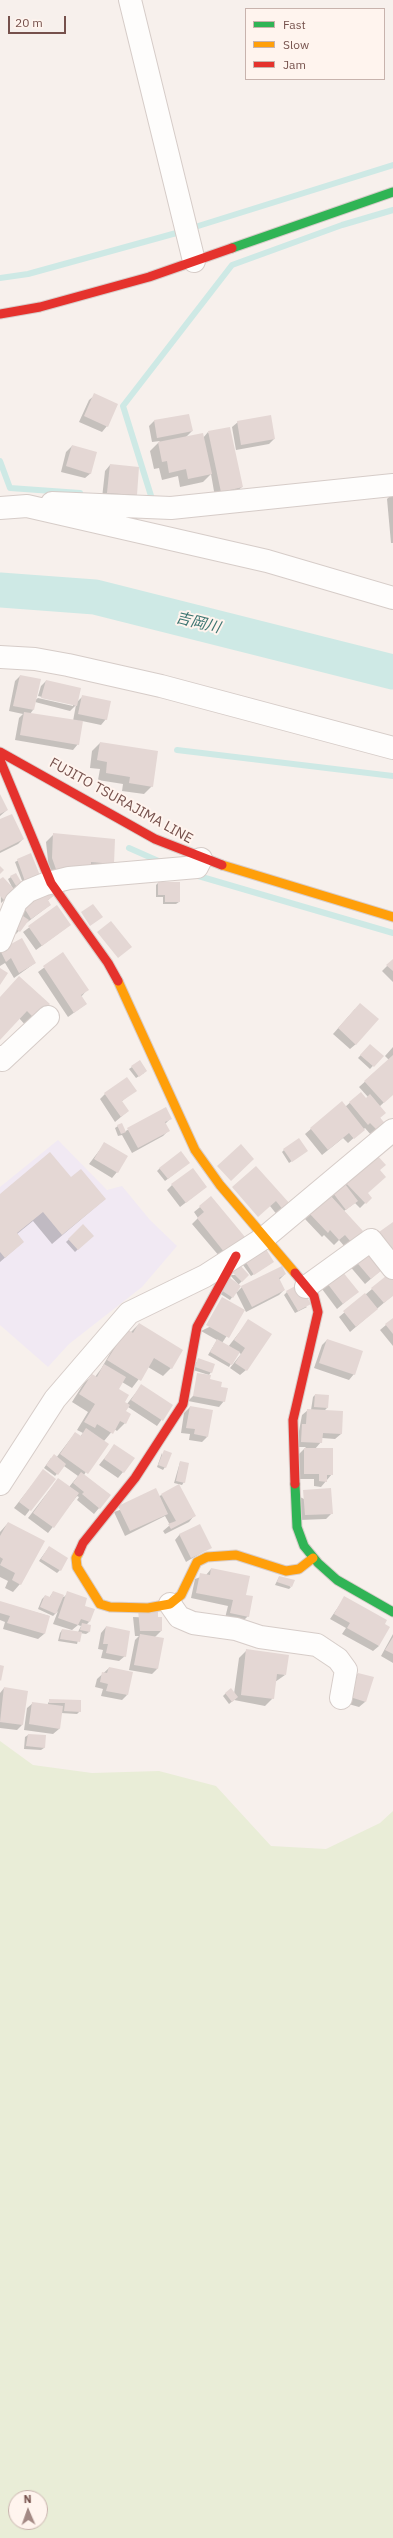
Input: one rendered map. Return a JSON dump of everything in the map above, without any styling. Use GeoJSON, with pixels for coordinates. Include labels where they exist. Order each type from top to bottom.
{"type":"FeatureCollection","features":[{"type":"Feature","properties":{"kind":"street"},"geometry":{"type":"LineString","coordinates":[[130,0],[194,261]]}},
{"type":"Feature","properties":{"kind":"street"},"geometry":{"type":"LineString","coordinates":[[0,314],[40,307],[102,291],[194,261],[393,192]]}},
{"type":"Feature","properties":{"kind":"street"},"geometry":{"type":"LineString","coordinates":[[0,508],[62,502],[171,508],[393,485]]}},
{"type":"Feature","properties":{"kind":"street"},"geometry":{"type":"LineString","coordinates":[[27,506],[267,561],[393,598]]}},
{"type":"Feature","properties":{"kind":"street"},"geometry":{"type":"LineString","coordinates":[[0,657],[35,659],[161,686],[393,748]]}},
{"type":"Feature","properties":{"kind":"street","name":"FUJITO TSURAJIMA LINE"},"geometry":{"type":"LineString","coordinates":[[0,752],[155,839],[201,859],[393,916]]}},
{"type":"Feature","properties":{"kind":"street"},"geometry":{"type":"LineString","coordinates":[[0,760],[51,882],[108,963],[126,995],[175,1110],[195,1150],[264,1238],[314,1296],[318,1312],[318,1324],[298,1394],[293,1420],[292,1441],[297,1527],[304,1546],[313,1558],[337,1580],[393,1612]]}},
{"type":"Feature","properties":{"kind":"street"},"geometry":{"type":"LineString","coordinates":[[0,941],[16,902],[28,891],[51,882],[69,878],[197,868],[201,859]]}},
{"type":"Feature","properties":{"kind":"street"},"geometry":{"type":"LineString","coordinates":[[0,1057],[2,1060],[48,1017]]}},
{"type":"Feature","properties":{"kind":"street"},"geometry":{"type":"LineString","coordinates":[[0,1484],[55,1399],[129,1313],[205,1276],[264,1238],[393,1130]]}},
{"type":"Feature","properties":{"kind":"street"},"geometry":{"type":"LineString","coordinates":[[306,1287],[371,1240],[393,1268]]}},
{"type":"Feature","properties":{"kind":"street"},"geometry":{"type":"LineString","coordinates":[[236,1256],[198,1327],[183,1404],[135,1478],[82,1543],[76,1558],[77,1567],[83,1579],[100,1604],[110,1607],[148,1608],[170,1604],[181,1595],[197,1562],[207,1557],[236,1555],[286,1571],[299,1569],[313,1558]]}},
{"type":"Feature","properties":{"kind":"street"},"geometry":{"type":"LineString","coordinates":[[170,1604],[179,1617],[193,1623],[236,1629],[260,1637],[317,1645],[338,1659],[346,1670],[341,1698]]}},
{"type":"Feature","properties":{"kind":"shaded area"},"geometry":{"type":"Polygon","coordinates":[[[58,1140],[107,1190],[122,1186],[150,1220],[177,1246],[142,1287],[69,1344],[48,1367],[0,1325],[0,1187],[58,1140]]]}},
{"type":"Feature","properties":{"kind":"green space"},"geometry":{"type":"Polygon","coordinates":[[[0,1741],[33,1765],[92,1773],[159,1771],[216,1786],[271,1846],[326,1849],[380,1823],[393,1811],[393,2538],[0,2538],[0,1741]]]}},
{"type":"Feature","properties":{"kind":"building"},"geometry":{"type":"Polygon","coordinates":[[[94,393],[118,404],[108,427],[84,416],[94,393]]]}},
{"type":"Feature","properties":{"kind":"building"},"geometry":{"type":"Polygon","coordinates":[[[189,414],[193,431],[157,438],[154,420],[189,414]]]}},
{"type":"Feature","properties":{"kind":"building"},"geometry":{"type":"Polygon","coordinates":[[[271,415],[275,439],[241,445],[237,421],[271,415]]]}},
{"type":"Feature","properties":{"kind":"building"},"geometry":{"type":"Polygon","coordinates":[[[230,427],[243,487],[221,492],[208,431],[230,427]]]}},
{"type":"Feature","properties":{"kind":"building"},"geometry":{"type":"Polygon","coordinates":[[[203,433],[212,474],[188,479],[186,469],[169,473],[167,461],[162,462],[158,442],[203,433]]]}},
{"type":"Feature","properties":{"kind":"building"},"geometry":{"type":"Polygon","coordinates":[[[72,445],[97,452],[91,474],[66,466],[72,445]]]}},
{"type":"Feature","properties":{"kind":"building"},"geometry":{"type":"Polygon","coordinates":[[[110,464],[139,467],[137,495],[107,493],[110,464]]]}},
{"type":"Feature","properties":{"kind":"building"},"geometry":{"type":"Polygon","coordinates":[[[20,675],[41,679],[34,710],[13,706],[20,675]]]}},
{"type":"Feature","properties":{"kind":"building"},"geometry":{"type":"Polygon","coordinates":[[[46,680],[81,688],[77,706],[41,698],[46,680]]]}},
{"type":"Feature","properties":{"kind":"building"},"geometry":{"type":"Polygon","coordinates":[[[82,695],[111,701],[107,720],[78,714],[82,695]]]}},
{"type":"Feature","properties":{"kind":"building"},"geometry":{"type":"Polygon","coordinates":[[[24,712],[83,721],[79,745],[20,735],[24,712]]]}},
{"type":"Feature","properties":{"kind":"building"},"geometry":{"type":"Polygon","coordinates":[[[100,742],[158,751],[153,787],[129,783],[130,777],[106,773],[107,762],[97,760],[100,742]]]}},
{"type":"Feature","properties":{"kind":"building"},"geometry":{"type":"Polygon","coordinates":[[[0,794],[8,810],[0,814],[0,794]]]}},
{"type":"Feature","properties":{"kind":"building"},"geometry":{"type":"Polygon","coordinates":[[[12,814],[24,839],[0,851],[0,819],[12,814]]]}},
{"type":"Feature","properties":{"kind":"building"},"geometry":{"type":"Polygon","coordinates":[[[53,833],[115,839],[114,864],[91,862],[91,868],[57,872],[52,858],[53,833]]]}},
{"type":"Feature","properties":{"kind":"building"},"geometry":{"type":"Polygon","coordinates":[[[31,853],[41,878],[26,884],[17,859],[31,853]]]}},
{"type":"Feature","properties":{"kind":"building"},"geometry":{"type":"Polygon","coordinates":[[[0,866],[4,870],[0,874],[0,866]]]}},
{"type":"Feature","properties":{"kind":"building"},"geometry":{"type":"Polygon","coordinates":[[[16,873],[23,885],[18,889],[10,876],[16,873]]]}},
{"type":"Feature","properties":{"kind":"building"},"geometry":{"type":"Polygon","coordinates":[[[3,877],[16,891],[5,901],[0,896],[0,879],[3,877]]]}},
{"type":"Feature","properties":{"kind":"building"},"geometry":{"type":"Polygon","coordinates":[[[158,882],[180,882],[180,902],[165,902],[165,895],[158,895],[158,882]]]}},
{"type":"Feature","properties":{"kind":"building"},"geometry":{"type":"Polygon","coordinates":[[[48,885],[55,895],[48,900],[51,905],[31,919],[21,903],[48,885]]]}},
{"type":"Feature","properties":{"kind":"building"},"geometry":{"type":"Polygon","coordinates":[[[93,904],[103,917],[90,926],[81,912],[93,904]]]}},
{"type":"Feature","properties":{"kind":"building"},"geometry":{"type":"Polygon","coordinates":[[[57,905],[71,925],[42,946],[28,926],[57,905]]]}},
{"type":"Feature","properties":{"kind":"building"},"geometry":{"type":"Polygon","coordinates":[[[17,912],[29,920],[20,932],[9,923],[17,912]]]}},
{"type":"Feature","properties":{"kind":"building"},"geometry":{"type":"Polygon","coordinates":[[[111,921],[132,947],[118,958],[97,932],[111,921]]]}},
{"type":"Feature","properties":{"kind":"building"},"geometry":{"type":"Polygon","coordinates":[[[22,938],[36,963],[19,973],[11,958],[6,962],[0,950],[22,938]]]}},
{"type":"Feature","properties":{"kind":"building"},"geometry":{"type":"Polygon","coordinates":[[[63,952],[89,990],[81,995],[87,1004],[74,1013],[43,966],[63,952]]]}},
{"type":"Feature","properties":{"kind":"building"},"geometry":{"type":"Polygon","coordinates":[[[393,959],[393,971],[386,965],[393,959]]]}},
{"type":"Feature","properties":{"kind":"building"},"geometry":{"type":"Polygon","coordinates":[[[0,968],[8,973],[0,985],[0,968]]]}},
{"type":"Feature","properties":{"kind":"building"},"geometry":{"type":"Polygon","coordinates":[[[19,976],[50,1004],[36,1020],[27,1011],[0,1040],[0,997],[19,976]]]}},
{"type":"Feature","properties":{"kind":"building"},"geometry":{"type":"Polygon","coordinates":[[[360,1003],[379,1019],[356,1045],[338,1028],[360,1003]]]}},
{"type":"Feature","properties":{"kind":"building"},"geometry":{"type":"Polygon","coordinates":[[[370,1044],[384,1056],[374,1067],[360,1055],[370,1044]]]}},
{"type":"Feature","properties":{"kind":"building"},"geometry":{"type":"Polygon","coordinates":[[[393,1055],[393,1095],[384,1103],[364,1081],[393,1055]]]}},
{"type":"Feature","properties":{"kind":"building"},"geometry":{"type":"Polygon","coordinates":[[[140,1060],[147,1071],[139,1077],[131,1066],[140,1060]]]}},
{"type":"Feature","properties":{"kind":"building"},"geometry":{"type":"Polygon","coordinates":[[[127,1077],[137,1091],[122,1101],[129,1111],[121,1117],[104,1093],[127,1077]]]}},
{"type":"Feature","properties":{"kind":"building"},"geometry":{"type":"Polygon","coordinates":[[[361,1092],[366,1098],[370,1094],[386,1113],[380,1118],[385,1123],[377,1130],[370,1123],[368,1125],[349,1102],[361,1092]]]}},
{"type":"Feature","properties":{"kind":"building"},"geometry":{"type":"Polygon","coordinates":[[[342,1101],[365,1130],[354,1139],[349,1133],[328,1150],[310,1128],[342,1101]]]}},
{"type":"Feature","properties":{"kind":"building"},"geometry":{"type":"Polygon","coordinates":[[[166,1107],[172,1119],[165,1122],[170,1131],[138,1148],[127,1128],[166,1107]]]}},
{"type":"Feature","properties":{"kind":"building"},"geometry":{"type":"Polygon","coordinates":[[[122,1123],[126,1132],[121,1134],[117,1125],[122,1123]]]}},
{"type":"Feature","properties":{"kind":"building"},"geometry":{"type":"Polygon","coordinates":[[[299,1138],[308,1151],[292,1162],[283,1149],[299,1138]]]}},
{"type":"Feature","properties":{"kind":"building"},"geometry":{"type":"Polygon","coordinates":[[[104,1142],[128,1156],[118,1173],[94,1159],[104,1142]]]}},
{"type":"Feature","properties":{"kind":"building"},"geometry":{"type":"Polygon","coordinates":[[[241,1144],[254,1159],[231,1181],[217,1166],[241,1144]]]}},
{"type":"Feature","properties":{"kind":"building"},"geometry":{"type":"Polygon","coordinates":[[[181,1151],[190,1163],[168,1179],[159,1168],[181,1151]]]}},
{"type":"Feature","properties":{"kind":"building"},"geometry":{"type":"Polygon","coordinates":[[[50,1152],[71,1177],[81,1169],[106,1199],[62,1235],[43,1212],[17,1233],[24,1242],[5,1258],[0,1252],[0,1194],[50,1152]]]}},
{"type":"Feature","properties":{"kind":"building"},"geometry":{"type":"Polygon","coordinates":[[[376,1154],[386,1165],[380,1170],[386,1177],[368,1193],[372,1198],[366,1204],[345,1182],[376,1154]]]}},
{"type":"Feature","properties":{"kind":"building"},"geometry":{"type":"Polygon","coordinates":[[[256,1166],[291,1205],[284,1211],[276,1201],[258,1217],[232,1187],[256,1166]]]}},
{"type":"Feature","properties":{"kind":"building"},"geometry":{"type":"Polygon","coordinates":[[[193,1168],[207,1187],[186,1203],[171,1184],[193,1168]]]}},
{"type":"Feature","properties":{"kind":"building"},"geometry":{"type":"Polygon","coordinates":[[[345,1184],[358,1201],[346,1210],[333,1193],[345,1184]]]}},
{"type":"Feature","properties":{"kind":"building"},"geometry":{"type":"Polygon","coordinates":[[[329,1194],[363,1231],[351,1242],[345,1235],[339,1240],[330,1230],[328,1233],[309,1213],[329,1194]]]}},
{"type":"Feature","properties":{"kind":"building"},"geometry":{"type":"Polygon","coordinates":[[[211,1196],[245,1237],[225,1253],[197,1218],[204,1212],[199,1206],[211,1196]]]}},
{"type":"Feature","properties":{"kind":"building"},"geometry":{"type":"Polygon","coordinates":[[[393,1222],[393,1252],[377,1241],[383,1236],[379,1232],[393,1222]]]}},
{"type":"Feature","properties":{"kind":"building"},"geometry":{"type":"Polygon","coordinates":[[[83,1224],[94,1236],[78,1250],[68,1239],[83,1224]]]}},
{"type":"Feature","properties":{"kind":"building"},"geometry":{"type":"Polygon","coordinates":[[[369,1244],[387,1266],[371,1279],[353,1258],[369,1244]]]}},
{"type":"Feature","properties":{"kind":"building"},"geometry":{"type":"Polygon","coordinates":[[[266,1249],[274,1262],[254,1275],[245,1261],[266,1249]]]}},
{"type":"Feature","properties":{"kind":"building"},"geometry":{"type":"Polygon","coordinates":[[[240,1265],[249,1275],[242,1282],[232,1272],[240,1265]]]}},
{"type":"Feature","properties":{"kind":"building"},"geometry":{"type":"Polygon","coordinates":[[[282,1266],[286,1274],[279,1278],[285,1290],[252,1307],[241,1286],[282,1266]]]}},
{"type":"Feature","properties":{"kind":"building"},"geometry":{"type":"Polygon","coordinates":[[[342,1271],[359,1292],[343,1304],[327,1283],[342,1271]]]}},
{"type":"Feature","properties":{"kind":"building"},"geometry":{"type":"Polygon","coordinates":[[[391,1272],[393,1274],[393,1296],[384,1303],[371,1288],[391,1272]]]}},
{"type":"Feature","properties":{"kind":"building"},"geometry":{"type":"Polygon","coordinates":[[[229,1277],[241,1286],[233,1298],[221,1290],[229,1277]]]}},
{"type":"Feature","properties":{"kind":"building"},"geometry":{"type":"Polygon","coordinates":[[[299,1284],[311,1304],[298,1311],[286,1291],[299,1284]]]}},
{"type":"Feature","properties":{"kind":"building"},"geometry":{"type":"Polygon","coordinates":[[[365,1293],[378,1309],[356,1327],[343,1311],[365,1293]]]}},
{"type":"Feature","properties":{"kind":"building"},"geometry":{"type":"Polygon","coordinates":[[[222,1297],[245,1310],[229,1338],[206,1325],[222,1297]]]}},
{"type":"Feature","properties":{"kind":"building"},"geometry":{"type":"Polygon","coordinates":[[[393,1318],[393,1334],[385,1324],[393,1318]]]}},
{"type":"Feature","properties":{"kind":"building"},"geometry":{"type":"Polygon","coordinates":[[[248,1319],[272,1334],[247,1371],[235,1363],[245,1348],[234,1340],[248,1319]]]}},
{"type":"Feature","properties":{"kind":"building"},"geometry":{"type":"Polygon","coordinates":[[[139,1323],[183,1350],[172,1369],[154,1358],[141,1381],[107,1360],[127,1329],[133,1333],[139,1323]]]}},
{"type":"Feature","properties":{"kind":"building"},"geometry":{"type":"Polygon","coordinates":[[[217,1339],[240,1352],[232,1365],[210,1352],[217,1339]]]}},
{"type":"Feature","properties":{"kind":"building"},"geometry":{"type":"Polygon","coordinates":[[[327,1339],[363,1351],[355,1375],[319,1363],[327,1339]]]}},
{"type":"Feature","properties":{"kind":"building"},"geometry":{"type":"Polygon","coordinates":[[[198,1358],[215,1364],[212,1373],[195,1367],[198,1358]]]}},
{"type":"Feature","properties":{"kind":"building"},"geometry":{"type":"Polygon","coordinates":[[[104,1364],[126,1377],[119,1389],[129,1395],[125,1402],[130,1405],[126,1411],[131,1414],[126,1424],[120,1421],[113,1434],[97,1424],[95,1428],[84,1422],[95,1404],[79,1394],[92,1374],[97,1377],[104,1364]]]}},
{"type":"Feature","properties":{"kind":"building"},"geometry":{"type":"Polygon","coordinates":[[[197,1373],[211,1375],[210,1379],[222,1382],[221,1387],[228,1388],[225,1402],[193,1396],[197,1373]]]}},
{"type":"Feature","properties":{"kind":"building"},"geometry":{"type":"Polygon","coordinates":[[[141,1384],[173,1405],[163,1421],[131,1400],[141,1384]]]}},
{"type":"Feature","properties":{"kind":"building"},"geometry":{"type":"Polygon","coordinates":[[[315,1394],[329,1395],[328,1408],[314,1407],[315,1394]]]}},
{"type":"Feature","properties":{"kind":"building"},"geometry":{"type":"Polygon","coordinates":[[[190,1406],[213,1410],[208,1437],[194,1434],[195,1429],[186,1428],[190,1406]]]}},
{"type":"Feature","properties":{"kind":"building"},"geometry":{"type":"Polygon","coordinates":[[[307,1409],[343,1411],[342,1434],[323,1433],[322,1443],[301,1442],[302,1424],[306,1424],[307,1409]]]}},
{"type":"Feature","properties":{"kind":"building"},"geometry":{"type":"Polygon","coordinates":[[[86,1428],[109,1444],[88,1474],[60,1454],[75,1432],[81,1436],[86,1428]]]}},
{"type":"Feature","properties":{"kind":"building"},"geometry":{"type":"Polygon","coordinates":[[[114,1444],[135,1458],[124,1473],[104,1459],[114,1444]]]}},
{"type":"Feature","properties":{"kind":"building"},"geometry":{"type":"Polygon","coordinates":[[[304,1448],[333,1448],[333,1475],[327,1475],[327,1482],[319,1481],[319,1474],[304,1474],[304,1448]]]}},
{"type":"Feature","properties":{"kind":"building"},"geometry":{"type":"Polygon","coordinates":[[[164,1450],[172,1453],[166,1468],[158,1465],[164,1450]]]}},
{"type":"Feature","properties":{"kind":"building"},"geometry":{"type":"Polygon","coordinates":[[[54,1454],[66,1464],[58,1475],[46,1465],[54,1454]]]}},
{"type":"Feature","properties":{"kind":"building"},"geometry":{"type":"Polygon","coordinates":[[[180,1461],[189,1463],[185,1483],[176,1481],[180,1461]]]}},
{"type":"Feature","properties":{"kind":"building"},"geometry":{"type":"Polygon","coordinates":[[[43,1469],[56,1479],[31,1511],[19,1502],[43,1469]]]}},
{"type":"Feature","properties":{"kind":"building"},"geometry":{"type":"Polygon","coordinates":[[[81,1472],[111,1495],[100,1509],[82,1494],[84,1492],[73,1483],[81,1472]]]}},
{"type":"Feature","properties":{"kind":"building"},"geometry":{"type":"Polygon","coordinates":[[[58,1478],[79,1493],[54,1528],[33,1513],[58,1478]]]}},
{"type":"Feature","properties":{"kind":"building"},"geometry":{"type":"Polygon","coordinates":[[[179,1484],[196,1516],[171,1529],[168,1524],[176,1521],[161,1494],[179,1484]]]}},
{"type":"Feature","properties":{"kind":"building"},"geometry":{"type":"Polygon","coordinates":[[[156,1488],[168,1514],[130,1531],[118,1506],[156,1488]]]}},
{"type":"Feature","properties":{"kind":"building"},"geometry":{"type":"Polygon","coordinates":[[[331,1488],[333,1514],[305,1515],[303,1490],[331,1488]]]}},
{"type":"Feature","properties":{"kind":"building"},"geometry":{"type":"Polygon","coordinates":[[[8,1522],[45,1541],[21,1585],[12,1580],[15,1573],[0,1565],[3,1559],[0,1557],[0,1536],[8,1522]]]}},
{"type":"Feature","properties":{"kind":"building"},"geometry":{"type":"Polygon","coordinates":[[[200,1524],[212,1548],[191,1558],[179,1534],[200,1524]]]}},
{"type":"Feature","properties":{"kind":"building"},"geometry":{"type":"Polygon","coordinates":[[[49,1546],[68,1558],[61,1571],[41,1559],[49,1546]]]}},
{"type":"Feature","properties":{"kind":"building"},"geometry":{"type":"Polygon","coordinates":[[[211,1568],[250,1576],[246,1595],[253,1596],[249,1617],[230,1613],[233,1600],[196,1593],[200,1573],[210,1575],[211,1568]]]}},
{"type":"Feature","properties":{"kind":"building"},"geometry":{"type":"Polygon","coordinates":[[[279,1576],[295,1580],[292,1587],[277,1582],[279,1576]]]}},
{"type":"Feature","properties":{"kind":"building"},"geometry":{"type":"Polygon","coordinates":[[[53,1591],[64,1595],[56,1614],[40,1607],[45,1595],[50,1597],[53,1591]]]}},
{"type":"Feature","properties":{"kind":"building"},"geometry":{"type":"Polygon","coordinates":[[[67,1591],[87,1598],[85,1606],[95,1609],[90,1622],[81,1619],[78,1625],[58,1618],[67,1591]]]}},
{"type":"Feature","properties":{"kind":"building"},"geometry":{"type":"Polygon","coordinates":[[[344,1596],[387,1620],[385,1624],[390,1627],[379,1646],[347,1628],[350,1623],[334,1614],[344,1596]]]}},
{"type":"Feature","properties":{"kind":"building"},"geometry":{"type":"Polygon","coordinates":[[[0,1601],[50,1616],[45,1634],[7,1623],[10,1616],[0,1613],[0,1601]]]}},
{"type":"Feature","properties":{"kind":"building"},"geometry":{"type":"Polygon","coordinates":[[[138,1610],[158,1611],[158,1617],[162,1617],[162,1631],[140,1631],[138,1610]]]}},
{"type":"Feature","properties":{"kind":"building"},"geometry":{"type":"Polygon","coordinates":[[[82,1623],[91,1625],[90,1632],[80,1630],[82,1623]]]}},
{"type":"Feature","properties":{"kind":"building"},"geometry":{"type":"Polygon","coordinates":[[[106,1626],[130,1631],[126,1657],[106,1653],[108,1644],[103,1644],[106,1626]]]}},
{"type":"Feature","properties":{"kind":"building"},"geometry":{"type":"Polygon","coordinates":[[[62,1629],[82,1632],[80,1642],[60,1639],[62,1629]]]}},
{"type":"Feature","properties":{"kind":"building"},"geometry":{"type":"Polygon","coordinates":[[[140,1634],[164,1638],[158,1669],[134,1665],[140,1634]]]}},
{"type":"Feature","properties":{"kind":"building"},"geometry":{"type":"Polygon","coordinates":[[[393,1637],[393,1654],[385,1650],[393,1637]]]}},
{"type":"Feature","properties":{"kind":"building"},"geometry":{"type":"Polygon","coordinates":[[[246,1649],[289,1655],[286,1675],[277,1674],[274,1699],[241,1695],[246,1649]]]}},
{"type":"Feature","properties":{"kind":"building"},"geometry":{"type":"Polygon","coordinates":[[[0,1665],[4,1666],[1,1681],[0,1680],[0,1665]]]}},
{"type":"Feature","properties":{"kind":"building"},"geometry":{"type":"Polygon","coordinates":[[[109,1667],[133,1672],[128,1695],[106,1691],[108,1684],[100,1682],[102,1672],[107,1673],[109,1667]]]}},
{"type":"Feature","properties":{"kind":"building"},"geometry":{"type":"Polygon","coordinates":[[[358,1673],[374,1677],[366,1702],[350,1697],[358,1673]]]}},
{"type":"Feature","properties":{"kind":"building"},"geometry":{"type":"Polygon","coordinates":[[[4,1687],[28,1691],[23,1725],[0,1722],[4,1687]]]}},
{"type":"Feature","properties":{"kind":"building"},"geometry":{"type":"Polygon","coordinates":[[[231,1688],[238,1697],[232,1702],[225,1693],[231,1688]]]}},
{"type":"Feature","properties":{"kind":"building"},"geometry":{"type":"Polygon","coordinates":[[[49,1699],[81,1700],[81,1712],[64,1711],[65,1703],[49,1703],[49,1699]]]}},
{"type":"Feature","properties":{"kind":"building"},"geometry":{"type":"Polygon","coordinates":[[[32,1702],[63,1706],[60,1729],[29,1724],[32,1702]]]}},
{"type":"Feature","properties":{"kind":"building"},"geometry":{"type":"Polygon","coordinates":[[[28,1734],[46,1735],[45,1748],[26,1746],[28,1734]]]}},
{"type":"Feature","properties":{"kind":"waterway"},"geometry":{"type":"LineString","coordinates":[[195,227],[393,165]]}},
{"type":"Feature","properties":{"kind":"waterway"},"geometry":{"type":"LineString","coordinates":[[152,499],[123,406],[232,265],[342,225],[393,210]]}},
{"type":"Feature","properties":{"kind":"waterway"},"geometry":{"type":"LineString","coordinates":[[0,278],[28,274],[180,232]]}},
{"type":"Feature","properties":{"kind":"waterway"},"geometry":{"type":"LineString","coordinates":[[0,461],[10,488],[80,493]]}},
{"type":"Feature","properties":{"kind":"waterway","name":"吉岡川"},"geometry":{"type":"LineString","coordinates":[[0,590],[95,597],[393,672]]}},
{"type":"Feature","properties":{"kind":"waterway"},"geometry":{"type":"LineString","coordinates":[[177,750],[393,776]]}},
{"type":"Feature","properties":{"kind":"waterway"},"geometry":{"type":"LineString","coordinates":[[129,848],[163,863]]}},
{"type":"Feature","properties":{"kind":"waterway"},"geometry":{"type":"LineString","coordinates":[[195,875],[393,933]]}},
{"type":"Feature","properties":{"kind":"traffic: fast"},"geometry":{"type":"LineString","coordinates":[[232,248],[393,192]]}},
{"type":"Feature","properties":{"kind":"traffic: fast"},"geometry":{"type":"LineString","coordinates":[[295,1484],[297,1527],[304,1546],[318,1563],[337,1580],[393,1612]]}},
{"type":"Feature","properties":{"kind":"traffic: slow"},"geometry":{"type":"LineString","coordinates":[[222,865],[393,917]]}},
{"type":"Feature","properties":{"kind":"traffic: slow"},"geometry":{"type":"LineString","coordinates":[[118,981],[195,1150],[220,1185],[295,1273]]}},
{"type":"Feature","properties":{"kind":"traffic: slow"},"geometry":{"type":"LineString","coordinates":[[79,1552],[76,1558],[77,1567],[100,1604],[110,1607],[148,1608],[170,1604],[181,1595],[197,1562],[207,1557],[236,1555],[286,1571],[299,1569],[313,1558]]}},
{"type":"Feature","properties":{"kind":"traffic: jam"},"geometry":{"type":"LineString","coordinates":[[0,314],[40,307],[149,277],[232,248]]}},
{"type":"Feature","properties":{"kind":"traffic: jam"},"geometry":{"type":"LineString","coordinates":[[0,752],[155,839],[222,865]]}},
{"type":"Feature","properties":{"kind":"traffic: jam"},"geometry":{"type":"LineString","coordinates":[[0,760],[51,883],[108,963],[118,981]]}},
{"type":"Feature","properties":{"kind":"traffic: jam"},"geometry":{"type":"LineString","coordinates":[[79,1552],[83,1543],[135,1478],[183,1404],[197,1327],[236,1256]]}},
{"type":"Feature","properties":{"kind":"traffic: jam"},"geometry":{"type":"LineString","coordinates":[[295,1273],[314,1296],[318,1312],[293,1420],[295,1484]]}}]}
